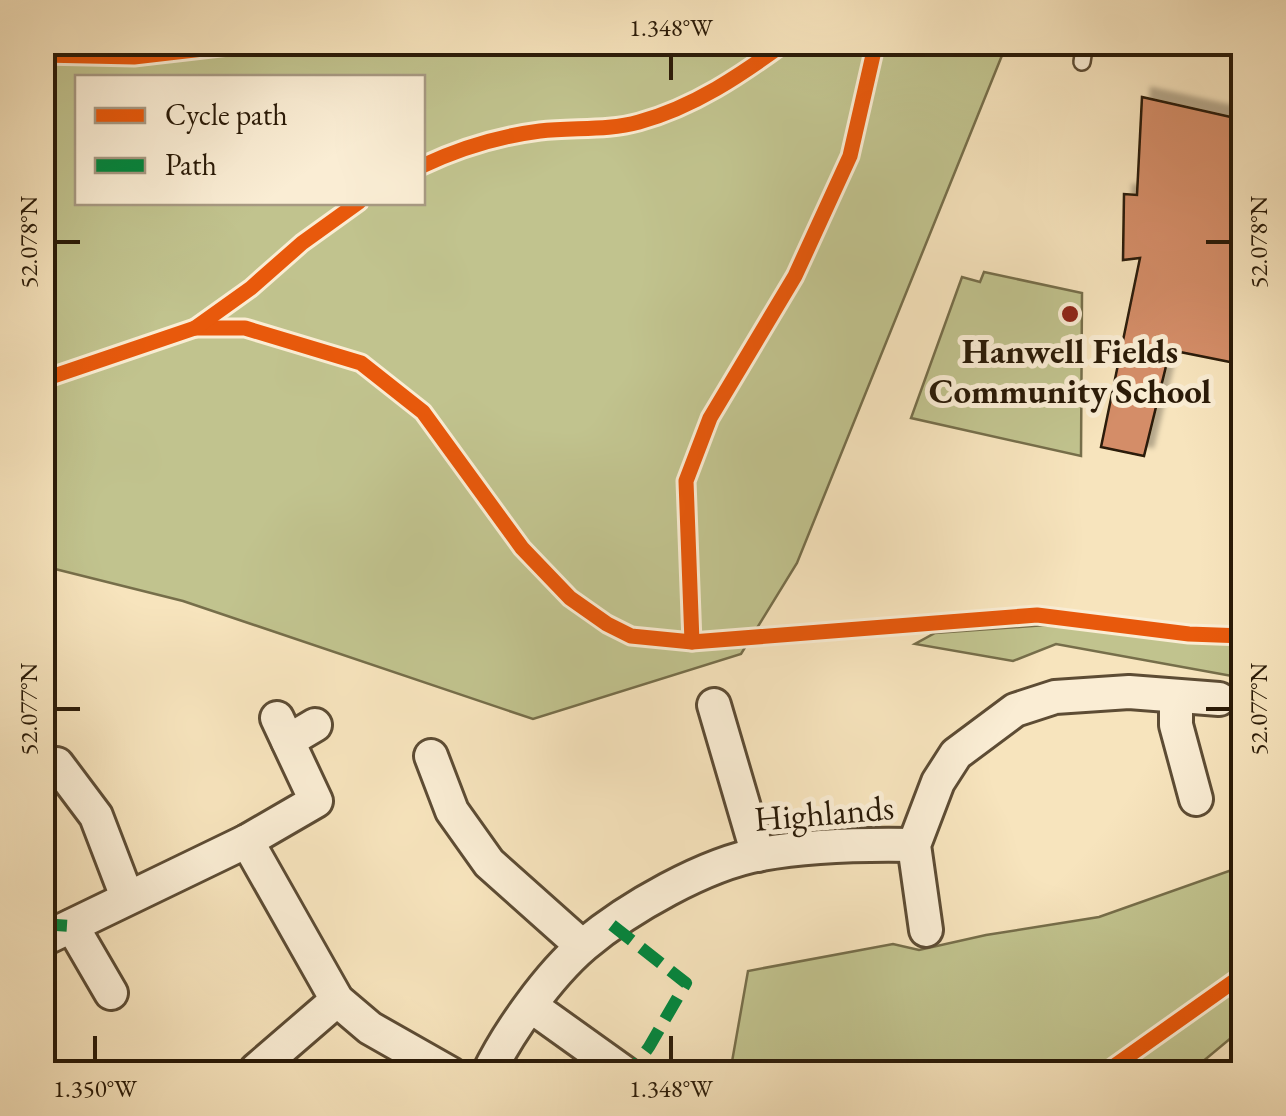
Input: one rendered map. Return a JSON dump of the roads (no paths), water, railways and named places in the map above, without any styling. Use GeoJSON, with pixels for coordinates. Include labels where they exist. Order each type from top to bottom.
{"type":"FeatureCollection","features":[{"type":"Feature","properties":{"kind":"street"},"geometry":{"type":"LineString","coordinates":[[926,930],[914,845],[938,782],[956,754],[1016,710],[1075,694],[1130,692],[1219,700]]}},
{"type":"Feature","properties":{"kind":"street"},"geometry":{"type":"LineString","coordinates":[[1176,698],[1176,725],[1196,799]]}},
{"type":"Feature","properties":{"kind":"street"},"geometry":{"type":"LineString","coordinates":[[714,704],[758,854]]}},
{"type":"Feature","properties":{"kind":"street"},"geometry":{"type":"LineString","coordinates":[[111,994],[57,933],[247,841],[316,801],[293,728]]}},
{"type":"Feature","properties":{"kind":"street"},"geometry":{"type":"LineString","coordinates":[[431,756],[452,811],[490,864],[582,946]]}},
{"type":"Feature","properties":{"kind":"street"},"geometry":{"type":"LineString","coordinates":[[57,764],[96,816],[127,897]]}},
{"type":"Feature","properties":{"kind":"street"},"geometry":{"type":"LineString","coordinates":[[247,841],[336,1000],[370,1028],[452,1074]]}},
{"type":"Feature","properties":{"kind":"street","name":"Highlands"},"geometry":{"type":"LineString","coordinates":[[488,1074],[506,1036],[582,946],[666,892],[758,854],[848,844],[914,845]]}},
{"type":"Feature","properties":{"kind":"street"},"geometry":{"type":"LineString","coordinates":[[256,1070],[336,1000]]}},
{"type":"Feature","properties":{"kind":"street"},"geometry":{"type":"LineString","coordinates":[[532,1006],[626,1074]]}},
{"type":"Feature","properties":{"kind":"lane"},"geometry":{"type":"LineString","coordinates":[[1082,62],[1085,42]]}},
{"type":"Feature","properties":{"kind":"place","name":"Hanwell Fields Community School"},"geometry":{"type":"Point","coordinates":[1070,314]}}]}
